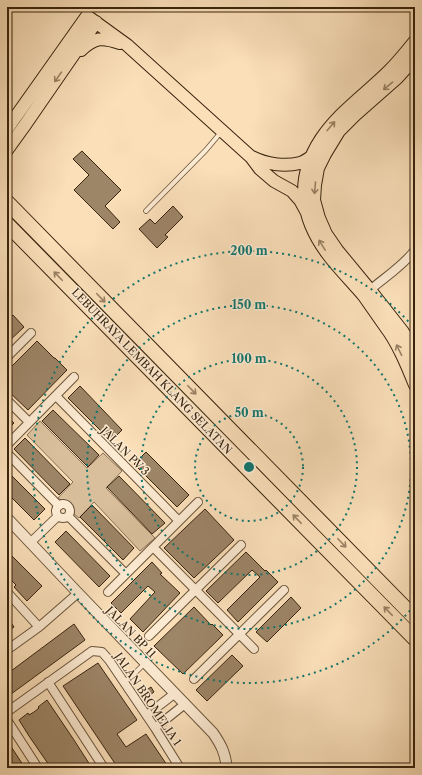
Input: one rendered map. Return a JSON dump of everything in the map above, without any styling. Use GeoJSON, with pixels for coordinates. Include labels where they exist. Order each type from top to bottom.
{"type":"FeatureCollection","features":[{"type":"Feature","properties":{"kind":"highway","name":"LEBUHRAYA LEMBAH KLANG SELATAN"},"geometry":{"type":"LineString","coordinates":[[11,206],[415,618]]}},
{"type":"Feature","properties":{"kind":"highway","name":"LEBUHRAYA LEMBAH KLANG SELATAN"},"geometry":{"type":"LineString","coordinates":[[7,224],[415,639]]}},
{"type":"Feature","properties":{"kind":"main road"},"geometry":{"type":"LineString","coordinates":[[92,19],[127,45],[251,156],[263,162],[284,165],[301,163],[311,157]]}},
{"type":"Feature","properties":{"kind":"main road"},"geometry":{"type":"LineString","coordinates":[[7,150],[71,58],[92,19]]}},
{"type":"Feature","properties":{"kind":"main road"},"geometry":{"type":"LineString","coordinates":[[7,129],[92,19]]}},
{"type":"Feature","properties":{"kind":"main road"},"geometry":{"type":"LineString","coordinates":[[71,58],[90,42],[99,39],[108,39],[127,45]]}},
{"type":"Feature","properties":{"kind":"main road"},"geometry":{"type":"LineString","coordinates":[[306,211],[304,183],[311,157],[320,140],[330,126],[389,71],[415,41]]}},
{"type":"Feature","properties":{"kind":"main road"},"geometry":{"type":"LineString","coordinates":[[415,58],[397,78],[355,115],[339,132],[330,145],[318,168],[314,185],[314,200],[319,218],[326,234],[337,250],[410,337],[415,357]]}},
{"type":"Feature","properties":{"kind":"main road"},"geometry":{"type":"LineString","coordinates":[[251,156],[260,169],[274,181],[292,191],[300,200],[321,243],[387,328],[414,379]]}},
{"type":"Feature","properties":{"kind":"street"},"geometry":{"type":"LineString","coordinates":[[370,290],[410,257],[415,250]]}},
{"type":"Feature","properties":{"kind":"street"},"geometry":{"type":"LineString","coordinates":[[7,357],[31,333]]}},
{"type":"Feature","properties":{"kind":"street"},"geometry":{"type":"LineString","coordinates":[[7,445],[74,378]]}},
{"type":"Feature","properties":{"kind":"street","name":"JALAN PV 3"},"geometry":{"type":"LineString","coordinates":[[56,396],[179,521]]}},
{"type":"Feature","properties":{"kind":"street"},"geometry":{"type":"LineString","coordinates":[[7,400],[29,422]]}},
{"type":"Feature","properties":{"kind":"street"},"geometry":{"type":"LineString","coordinates":[[7,453],[59,506]]}},
{"type":"Feature","properties":{"kind":"street"},"geometry":{"type":"LineString","coordinates":[[108,592],[198,502]]}},
{"type":"Feature","properties":{"kind":"street"},"geometry":{"type":"LineString","coordinates":[[58,516],[56,512],[59,506],[63,504],[69,507],[70,512],[68,516]]}},
{"type":"Feature","properties":{"kind":"street"},"geometry":{"type":"LineString","coordinates":[[58,516],[63,518],[68,516]]}},
{"type":"Feature","properties":{"kind":"street"},"geometry":{"type":"LineString","coordinates":[[30,543],[58,516]]}},
{"type":"Feature","properties":{"kind":"street"},"geometry":{"type":"LineString","coordinates":[[68,516],[126,574]]}},
{"type":"Feature","properties":{"kind":"street","name":"JALAN BP 11"},"geometry":{"type":"LineString","coordinates":[[7,518],[213,733],[221,745],[226,757],[227,768]]}},
{"type":"Feature","properties":{"kind":"street"},"geometry":{"type":"LineString","coordinates":[[149,636],[241,545]]}},
{"type":"Feature","properties":{"kind":"street"},"geometry":{"type":"LineString","coordinates":[[153,546],[254,649]]}},
{"type":"Feature","properties":{"kind":"street"},"geometry":{"type":"LineString","coordinates":[[194,679],[284,590]]}},
{"type":"Feature","properties":{"kind":"street"},"geometry":{"type":"LineString","coordinates":[[7,592],[39,626]]}},
{"type":"Feature","properties":{"kind":"street"},"geometry":{"type":"LineString","coordinates":[[7,650],[39,626],[78,593]]}},
{"type":"Feature","properties":{"kind":"street","name":"JALAN BROMELIA 1"},"geometry":{"type":"LineString","coordinates":[[48,682],[92,651],[102,652],[147,715],[180,768]]}},
{"type":"Feature","properties":{"kind":"street"},"geometry":{"type":"LineString","coordinates":[[7,712],[48,682],[104,768]]}},
{"type":"Feature","properties":{"kind":"street"},"geometry":{"type":"LineString","coordinates":[[147,715],[174,694]]}},
{"type":"Feature","properties":{"kind":"street"},"geometry":{"type":"LineString","coordinates":[[155,728],[185,704]]}},
{"type":"Feature","properties":{"kind":"street"},"geometry":{"type":"LineString","coordinates":[[7,720],[38,768]]}},
{"type":"Feature","properties":{"kind":"lane"},"geometry":{"type":"LineString","coordinates":[[146,211],[206,150],[222,131]]}},
{"type":"Feature","properties":{"kind":"lane"},"geometry":{"type":"LineString","coordinates":[[124,682],[145,663]]}},
{"type":"Feature","properties":{"kind":"shaded area"},"geometry":{"type":"Polygon","coordinates":[[[40,421],[87,468],[103,453],[122,471],[106,488],[155,538],[140,551],[94,502],[79,518],[74,514],[72,505],[69,501],[58,498],[73,482],[27,435],[40,421]]]}},
{"type":"Feature","properties":{"kind":"building"},"geometry":{"type":"Polygon","coordinates":[[[82,151],[121,190],[105,206],[120,222],[113,229],[74,190],[89,175],[73,159],[82,151]]]}},
{"type":"Feature","properties":{"kind":"building"},"geometry":{"type":"Polygon","coordinates":[[[173,206],[183,217],[165,235],[168,237],[157,248],[139,229],[150,219],[155,224],[173,206]]]}},
{"type":"Feature","properties":{"kind":"building"},"geometry":{"type":"Polygon","coordinates":[[[13,315],[24,327],[7,343],[7,321],[13,315]]]}},
{"type":"Feature","properties":{"kind":"building"},"geometry":{"type":"Polygon","coordinates":[[[37,341],[67,370],[28,410],[7,390],[7,371],[37,341]]]}},
{"type":"Feature","properties":{"kind":"building"},"geometry":{"type":"Polygon","coordinates":[[[80,386],[122,430],[111,441],[68,398],[80,386]]]}},
{"type":"Feature","properties":{"kind":"building"},"geometry":{"type":"Polygon","coordinates":[[[53,410],[99,455],[88,467],[42,421],[53,410]]]}},
{"type":"Feature","properties":{"kind":"building"},"geometry":{"type":"Polygon","coordinates":[[[7,416],[14,423],[7,430],[7,416]]]}},
{"type":"Feature","properties":{"kind":"building"},"geometry":{"type":"Polygon","coordinates":[[[25,438],[70,484],[59,495],[14,449],[25,438]]]}},
{"type":"Feature","properties":{"kind":"building"},"geometry":{"type":"Polygon","coordinates":[[[146,452],[189,495],[177,507],[134,464],[146,452]]]}},
{"type":"Feature","properties":{"kind":"building"},"geometry":{"type":"Polygon","coordinates":[[[7,471],[45,509],[34,520],[7,493],[7,471]]]}},
{"type":"Feature","properties":{"kind":"building"},"geometry":{"type":"Polygon","coordinates":[[[119,476],[165,523],[152,534],[107,487],[119,476]]]}},
{"type":"Feature","properties":{"kind":"building"},"geometry":{"type":"Polygon","coordinates":[[[92,505],[134,548],[123,560],[80,517],[92,505]]]}},
{"type":"Feature","properties":{"kind":"building"},"geometry":{"type":"Polygon","coordinates":[[[205,509],[234,540],[194,578],[164,548],[205,509]]]}},
{"type":"Feature","properties":{"kind":"building"},"geometry":{"type":"Polygon","coordinates":[[[66,531],[110,576],[99,587],[55,542],[66,531]]]}},
{"type":"Feature","properties":{"kind":"building"},"geometry":{"type":"Polygon","coordinates":[[[7,551],[42,586],[27,601],[14,587],[16,585],[7,576],[7,551]]]}},
{"type":"Feature","properties":{"kind":"building"},"geometry":{"type":"Polygon","coordinates":[[[246,552],[278,582],[238,622],[227,610],[260,577],[252,570],[218,603],[206,591],[246,552]]]}},
{"type":"Feature","properties":{"kind":"building"},"geometry":{"type":"Polygon","coordinates":[[[152,562],[162,573],[160,574],[180,593],[143,632],[130,619],[155,592],[148,586],[121,613],[111,603],[152,562]]]}},
{"type":"Feature","properties":{"kind":"building"},"geometry":{"type":"Polygon","coordinates":[[[291,597],[301,608],[267,642],[256,632],[291,597]]]}},
{"type":"Feature","properties":{"kind":"building"},"geometry":{"type":"Polygon","coordinates":[[[194,607],[223,635],[183,674],[154,646],[194,607]]]}},
{"type":"Feature","properties":{"kind":"building"},"geometry":{"type":"Polygon","coordinates":[[[7,617],[14,627],[7,632],[7,617]]]}},
{"type":"Feature","properties":{"kind":"building"},"geometry":{"type":"Polygon","coordinates":[[[74,624],[85,640],[7,697],[7,674],[74,624]]]}},
{"type":"Feature","properties":{"kind":"building"},"geometry":{"type":"Polygon","coordinates":[[[232,655],[243,666],[207,701],[196,690],[232,655]]]}},
{"type":"Feature","properties":{"kind":"building"},"geometry":{"type":"Polygon","coordinates":[[[98,663],[137,720],[117,734],[126,747],[146,734],[169,768],[118,768],[63,686],[98,663]]]}},
{"type":"Feature","properties":{"kind":"building"},"geometry":{"type":"Polygon","coordinates":[[[151,687],[154,692],[146,698],[142,693],[151,687]]]}},
{"type":"Feature","properties":{"kind":"building"},"geometry":{"type":"Polygon","coordinates":[[[47,700],[92,768],[51,768],[29,736],[19,720],[28,713],[29,715],[34,712],[47,700]]]}},
{"type":"Feature","properties":{"kind":"building"},"geometry":{"type":"Polygon","coordinates":[[[7,741],[12,748],[25,768],[7,768],[7,741]]]}}]}
